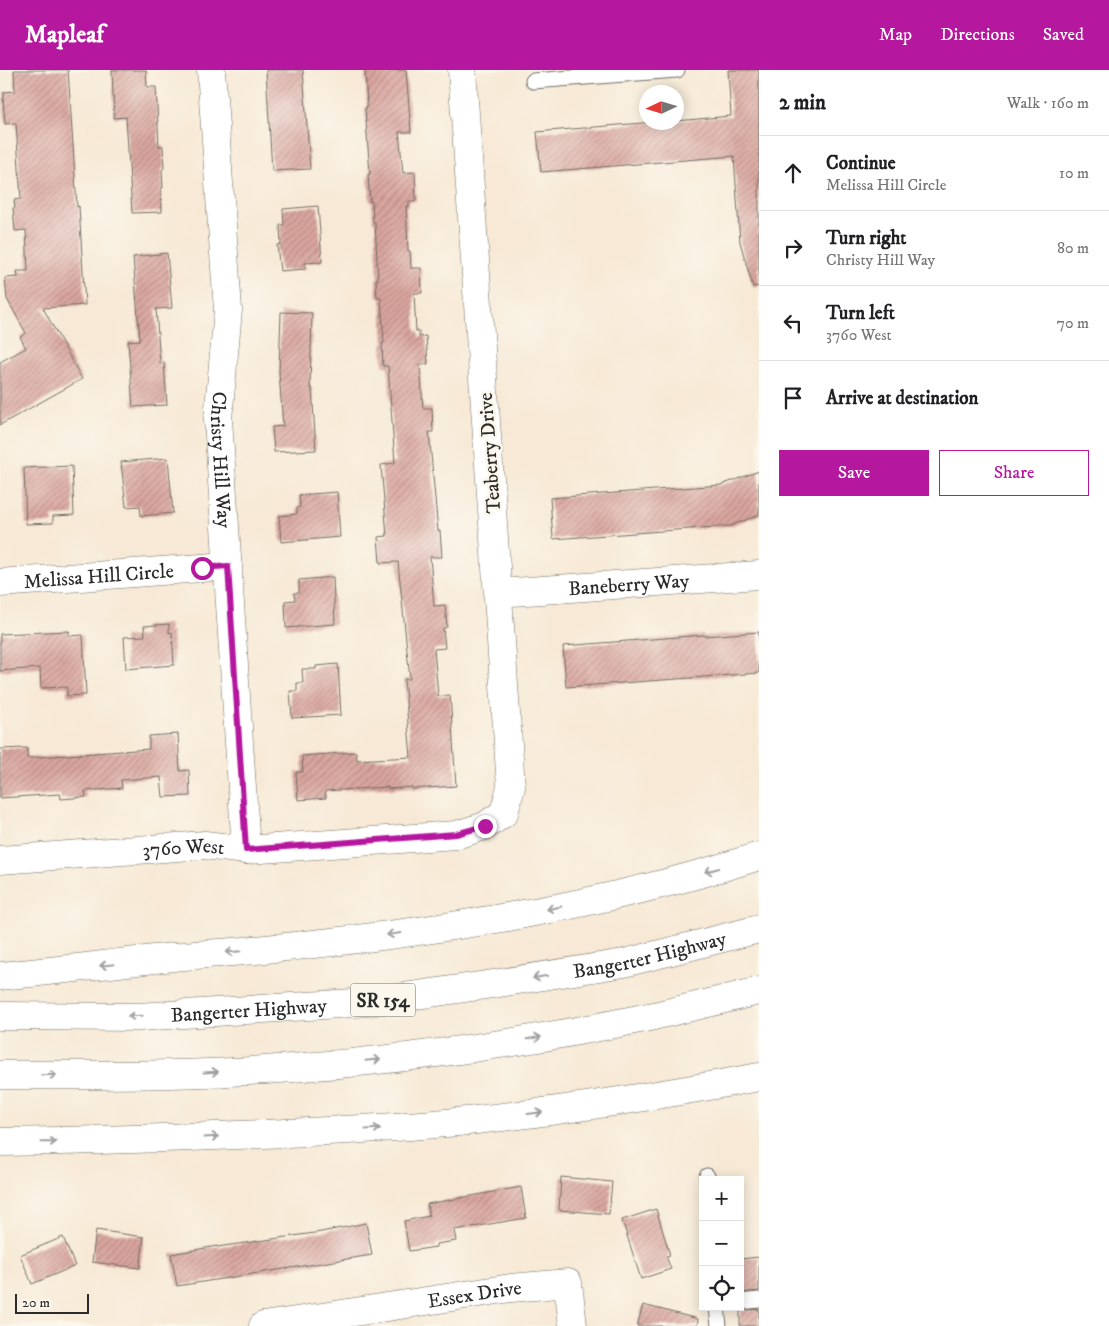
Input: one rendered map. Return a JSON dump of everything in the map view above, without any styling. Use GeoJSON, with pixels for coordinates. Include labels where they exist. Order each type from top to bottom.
{"type":"FeatureCollection","features":[{"type":"Feature","properties":{"kind":"main road","name":"Christy Hill Way"},"geometry":{"type":"LineString","coordinates":[[211,70],[228,310],[218,419],[246,850]]}},
{"type":"Feature","properties":{"kind":"main road","name":"Teaberry Drive"},"geometry":{"type":"LineString","coordinates":[[462,70],[511,787],[504,813],[485,826]]}},
{"type":"Feature","properties":{"kind":"main road","name":"Melissa Hill Circle"},"geometry":{"type":"LineString","coordinates":[[0,583],[228,566]]}},
{"type":"Feature","properties":{"kind":"main road","name":"Baneberry Way"},"geometry":{"type":"LineString","coordinates":[[499,593],[759,575]]}},
{"type":"Feature","properties":{"kind":"main road","name":"3760 West"},"geometry":{"type":"LineString","coordinates":[[0,860],[204,845],[246,850],[456,834],[485,826]]}},
{"type":"Feature","properties":{"kind":"main road"},"geometry":{"type":"LineString","coordinates":[[0,976],[360,939],[452,926],[527,914],[601,899],[759,856]]}},
{"type":"Feature","properties":{"kind":"main road","name":"Bangerter Highway"},"geometry":{"type":"LineString","coordinates":[[0,1016],[138,1016],[369,1002],[624,963],[759,929]]}},
{"type":"Feature","properties":{"kind":"main road"},"geometry":{"type":"LineString","coordinates":[[0,1075],[152,1075],[292,1068],[432,1054],[566,1033],[653,1016],[759,991]]}},
{"type":"Feature","properties":{"kind":"main road"},"geometry":{"type":"LineString","coordinates":[[0,1142],[165,1139],[392,1128],[572,1109],[676,1093],[759,1077]]}},
{"type":"Feature","properties":{"kind":"main road","name":"Essex Drive"},"geometry":{"type":"LineString","coordinates":[[264,1326],[324,1322],[511,1288],[568,1283],[573,1326]]}},
{"type":"Feature","properties":{"kind":"lane"},"geometry":{"type":"LineString","coordinates":[[533,81],[596,73],[677,70]]}},
{"type":"Feature","properties":{"kind":"lane"},"geometry":{"type":"LineString","coordinates":[[744,1302],[759,1300]]}},
{"type":"Feature","properties":{"kind":"lane"},"geometry":{"type":"LineString","coordinates":[[717,1311],[719,1326]]}},
{"type":"Feature","properties":{"kind":"building"},"geometry":{"type":"Polygon","coordinates":[[[14,70],[68,70],[85,305],[43,308],[82,379],[0,425],[0,362],[26,348],[20,337],[26,333],[7,299],[5,278],[18,277],[17,271],[28,271],[26,230],[15,231],[13,208],[15,208],[14,200],[21,199],[16,123],[5,124],[3,98],[4,92],[15,91],[14,70]]]}},
{"type":"Feature","properties":{"kind":"building"},"geometry":{"type":"Polygon","coordinates":[[[112,70],[146,70],[147,87],[156,87],[159,146],[163,146],[162,212],[132,213],[126,117],[114,118],[112,70]]]}},
{"type":"Feature","properties":{"kind":"building"},"geometry":{"type":"Polygon","coordinates":[[[266,70],[303,70],[310,169],[272,171],[266,70]]]}},
{"type":"Feature","properties":{"kind":"building"},"geometry":{"type":"Polygon","coordinates":[[[365,70],[406,70],[411,132],[399,132],[403,173],[415,172],[416,201],[409,201],[409,206],[406,206],[408,251],[410,251],[411,268],[421,268],[422,293],[414,293],[416,331],[419,331],[419,337],[426,336],[428,364],[420,364],[423,408],[432,408],[433,432],[429,432],[442,557],[430,557],[434,606],[445,605],[447,627],[443,628],[445,648],[434,649],[438,696],[450,695],[456,786],[412,789],[412,787],[388,789],[388,787],[325,791],[326,798],[298,800],[296,772],[303,772],[302,756],[356,752],[357,760],[411,757],[404,679],[410,679],[398,562],[380,563],[378,537],[387,536],[381,465],[395,463],[388,366],[383,366],[382,343],[384,343],[381,298],[377,298],[375,222],[373,222],[372,201],[370,202],[368,175],[370,174],[365,108],[367,108],[365,70]]]}},
{"type":"Feature","properties":{"kind":"building"},"geometry":{"type":"Polygon","coordinates":[[[728,70],[759,70],[759,286],[753,287],[740,242],[734,156],[541,172],[537,132],[639,123],[639,130],[684,130],[684,120],[731,116],[728,70]]]}},
{"type":"Feature","properties":{"kind":"building"},"geometry":{"type":"Polygon","coordinates":[[[318,206],[322,262],[305,263],[305,269],[280,271],[277,245],[281,244],[280,225],[284,225],[283,209],[318,206]]]}},
{"type":"Feature","properties":{"kind":"building"},"geometry":{"type":"Polygon","coordinates":[[[167,253],[172,308],[156,309],[160,363],[164,362],[167,405],[133,407],[128,341],[140,340],[133,257],[167,253]]]}},
{"type":"Feature","properties":{"kind":"building"},"geometry":{"type":"Polygon","coordinates":[[[281,312],[312,313],[310,388],[312,388],[316,450],[274,452],[272,427],[283,426],[279,372],[281,312]]]}},
{"type":"Feature","properties":{"kind":"building"},"geometry":{"type":"Polygon","coordinates":[[[168,458],[173,513],[141,516],[140,506],[126,507],[121,462],[168,458]]]}},
{"type":"Feature","properties":{"kind":"building"},"geometry":{"type":"Polygon","coordinates":[[[72,466],[74,515],[53,516],[53,523],[26,524],[24,468],[72,466]]]}},
{"type":"Feature","properties":{"kind":"building"},"geometry":{"type":"Polygon","coordinates":[[[759,471],[759,515],[730,526],[553,539],[550,498],[721,485],[759,471]]]}},
{"type":"Feature","properties":{"kind":"building"},"geometry":{"type":"Polygon","coordinates":[[[337,492],[340,537],[281,542],[279,516],[297,514],[297,508],[300,507],[299,495],[337,492]]]}},
{"type":"Feature","properties":{"kind":"building"},"geometry":{"type":"Polygon","coordinates":[[[333,577],[335,624],[286,628],[285,601],[295,600],[294,593],[299,593],[299,580],[333,577]]]}},
{"type":"Feature","properties":{"kind":"building"},"geometry":{"type":"Polygon","coordinates":[[[169,624],[169,633],[172,632],[174,665],[126,669],[124,637],[145,636],[144,626],[169,624]]]}},
{"type":"Feature","properties":{"kind":"building"},"geometry":{"type":"Polygon","coordinates":[[[69,631],[69,636],[83,635],[86,695],[67,696],[67,687],[41,688],[40,668],[0,671],[0,634],[69,631]]]}},
{"type":"Feature","properties":{"kind":"building"},"geometry":{"type":"Polygon","coordinates":[[[759,632],[759,673],[566,687],[563,646],[759,632]]]}},
{"type":"Feature","properties":{"kind":"building"},"geometry":{"type":"Polygon","coordinates":[[[338,664],[341,715],[292,718],[290,691],[297,691],[297,683],[303,683],[302,669],[316,669],[316,666],[338,664]]]}},
{"type":"Feature","properties":{"kind":"building"},"geometry":{"type":"Polygon","coordinates":[[[178,734],[180,771],[189,770],[190,796],[163,797],[161,777],[121,780],[122,788],[85,791],[86,797],[61,799],[60,794],[0,798],[0,749],[27,748],[27,758],[149,749],[149,736],[178,734]]]}},
{"type":"Feature","properties":{"kind":"building"},"geometry":{"type":"Polygon","coordinates":[[[561,1177],[612,1182],[609,1214],[559,1210],[561,1177]]]}},
{"type":"Feature","properties":{"kind":"building"},"geometry":{"type":"Polygon","coordinates":[[[521,1187],[526,1218],[454,1230],[456,1241],[436,1244],[436,1247],[409,1251],[404,1221],[429,1216],[427,1204],[521,1187]]]}},
{"type":"Feature","properties":{"kind":"building"},"geometry":{"type":"Polygon","coordinates":[[[656,1209],[670,1255],[666,1256],[671,1269],[641,1279],[622,1220],[656,1209]]]}},
{"type":"Feature","properties":{"kind":"building"},"geometry":{"type":"Polygon","coordinates":[[[366,1223],[372,1255],[177,1286],[171,1254],[321,1232],[366,1223]]]}},
{"type":"Feature","properties":{"kind":"building"},"geometry":{"type":"Polygon","coordinates":[[[96,1230],[144,1237],[140,1268],[92,1262],[96,1230]]]}},
{"type":"Feature","properties":{"kind":"building"},"geometry":{"type":"Polygon","coordinates":[[[63,1237],[75,1266],[32,1284],[20,1255],[63,1237]]]}},
{"type":"Feature","properties":{"kind":"building"},"geometry":{"type":"Polygon","coordinates":[[[759,1257],[759,1291],[744,1293],[744,1259],[759,1257]]]}},
{"type":"Feature","properties":{"kind":"building"},"geometry":{"type":"Polygon","coordinates":[[[643,1305],[698,1319],[697,1326],[637,1326],[643,1305]]]}},
{"type":"Feature","properties":{"kind":"building"},"geometry":{"type":"Polygon","coordinates":[[[759,1309],[759,1326],[740,1326],[740,1311],[759,1309]]]}},
{"type":"Feature","properties":{"kind":"route"},"geometry":{"type":"LineString","coordinates":[[202,568],[228,566],[246,850],[456,834],[485,826]]}}]}
